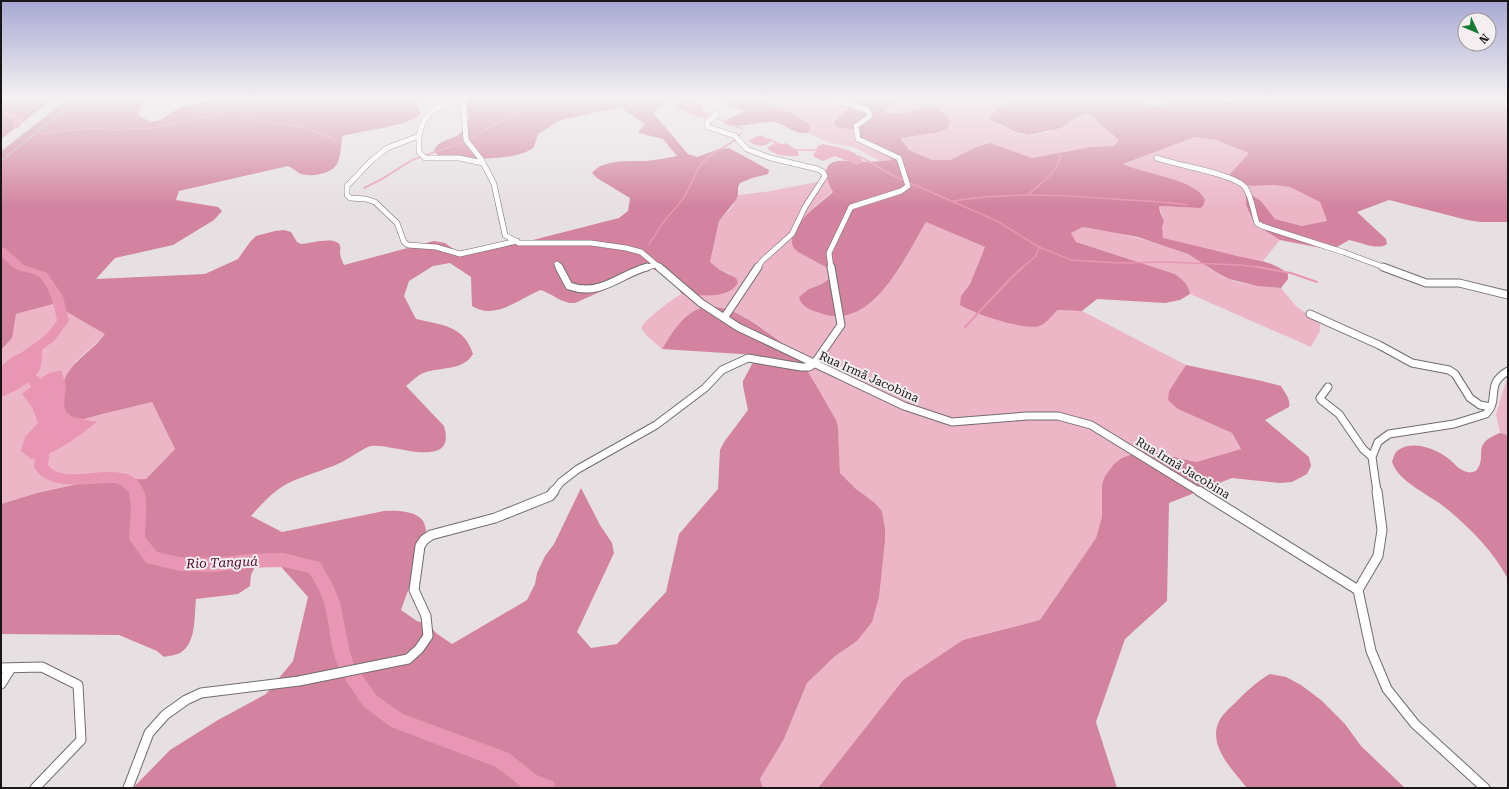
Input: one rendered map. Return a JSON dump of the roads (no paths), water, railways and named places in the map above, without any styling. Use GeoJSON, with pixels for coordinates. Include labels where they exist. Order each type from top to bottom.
{"type":"FeatureCollection","features":[{"type":"Feature","properties":{"kind":"highway"},"geometry":{"type":"LineString","coordinates":[[1,156],[28,135]]}},
{"type":"Feature","properties":{"kind":"street"},"geometry":{"type":"LineString","coordinates":[[466,135],[466,140],[483,163],[494,184],[505,234],[517,241]]}},
{"type":"Feature","properties":{"kind":"street"},"geometry":{"type":"LineString","coordinates":[[724,318],[762,262],[792,234],[805,207],[825,176],[823,172],[817,169],[771,158],[757,153],[748,149],[735,136],[731,135]]}},
{"type":"Feature","properties":{"kind":"street"},"geometry":{"type":"LineString","coordinates":[[128,788],[149,733],[165,715],[186,700],[201,693],[299,681],[408,659],[420,649],[428,636],[426,616],[414,590],[420,546],[424,540],[431,535],[495,518],[550,496],[561,482],[578,469],[656,425],[705,388],[722,370],[748,358],[801,367],[809,367],[814,364],[841,326],[829,253],[850,207],[901,191],[908,186],[899,158],[866,144],[858,139],[857,135]]}},
{"type":"Feature","properties":{"kind":"street"},"geometry":{"type":"LineString","coordinates":[[419,136],[419,152],[425,158],[459,158],[483,163]]}},
{"type":"Feature","properties":{"kind":"street","name":"Rua Irmã Jacobina"},"geometry":{"type":"LineString","coordinates":[[419,136],[387,148],[347,186],[347,195],[350,198],[366,199],[375,202],[397,223],[404,242],[408,245],[436,247],[460,254],[517,241],[520,243],[591,243],[626,248],[641,252],[701,302],[738,327],[904,406],[952,422],[1027,416],[1058,416],[1091,425],[1358,590]]}},
{"type":"Feature","properties":{"kind":"street"},"geometry":{"type":"LineString","coordinates":[[1157,158],[1178,166],[1223,176],[1240,182],[1245,187],[1257,223],[1262,226],[1343,252],[1426,282],[1434,284],[1449,282],[1468,284],[1508,295]]}},
{"type":"Feature","properties":{"kind":"street"},"geometry":{"type":"LineString","coordinates":[[557,264],[569,286],[585,289],[601,288],[640,269],[656,264]]}},
{"type":"Feature","properties":{"kind":"street"},"geometry":{"type":"LineString","coordinates":[[1310,314],[1379,345],[1412,363],[1448,370],[1455,374],[1470,398],[1480,405],[1491,407]]}},
{"type":"Feature","properties":{"kind":"street"},"geometry":{"type":"LineString","coordinates":[[1485,788],[1415,724],[1387,689],[1371,651],[1358,590],[1378,556],[1382,530],[1372,457],[1378,442],[1389,434],[1472,420],[1486,414],[1491,407],[1494,381],[1501,374],[1508,371]]}},
{"type":"Feature","properties":{"kind":"street"},"geometry":{"type":"LineString","coordinates":[[1328,387],[1320,398],[1321,400],[1339,414],[1363,450],[1372,457]]}},
{"type":"Feature","properties":{"kind":"street"},"geometry":{"type":"LineString","coordinates":[[1,684],[6,668],[42,667],[78,685],[82,740],[35,788]]}},
{"type":"Feature","properties":{"kind":"waterway"},"geometry":{"type":"LineString","coordinates":[[324,135],[336,141]]}},
{"type":"Feature","properties":{"kind":"waterway"},"geometry":{"type":"LineString","coordinates":[[364,188],[382,179],[412,160],[472,139],[478,135]]}},
{"type":"Feature","properties":{"kind":"waterway"},"geometry":{"type":"LineString","coordinates":[[649,244],[665,220],[684,198],[700,165],[710,156],[735,140],[739,135]]}},
{"type":"Feature","properties":{"kind":"waterway"},"geometry":{"type":"LineString","coordinates":[[768,139],[784,146]]}},
{"type":"Feature","properties":{"kind":"waterway"},"geometry":{"type":"LineString","coordinates":[[796,150],[817,150]]}},
{"type":"Feature","properties":{"kind":"waterway"},"geometry":{"type":"LineString","coordinates":[[844,150],[855,154]]}},
{"type":"Feature","properties":{"kind":"waterway"},"geometry":{"type":"LineString","coordinates":[[1029,194],[1053,172],[1061,155]]}},
{"type":"Feature","properties":{"kind":"waterway"},"geometry":{"type":"LineString","coordinates":[[859,156],[892,175],[997,221],[1039,247]]}},
{"type":"Feature","properties":{"kind":"waterway"},"geometry":{"type":"LineString","coordinates":[[953,201],[993,196],[1034,195],[1160,202],[1187,205]]}},
{"type":"Feature","properties":{"kind":"waterway"},"geometry":{"type":"LineString","coordinates":[[1022,268],[1036,256],[1039,247]]}},
{"type":"Feature","properties":{"kind":"waterway"},"geometry":{"type":"LineString","coordinates":[[1039,247],[1071,260],[1119,263],[1166,262],[1257,267]]}},
{"type":"Feature","properties":{"kind":"waterway","name":"Rio Tanguá"},"geometry":{"type":"LineString","coordinates":[[1,250],[20,267],[43,275],[57,296],[61,308],[63,321],[50,338],[15,363],[14,369],[34,380],[45,397]]}},
{"type":"Feature","properties":{"kind":"waterway"},"geometry":{"type":"LineString","coordinates":[[965,327],[1023,267]]}},
{"type":"Feature","properties":{"kind":"waterway"},"geometry":{"type":"LineString","coordinates":[[1257,267],[1265,268]]}},
{"type":"Feature","properties":{"kind":"waterway"},"geometry":{"type":"LineString","coordinates":[[1257,267],[1291,273],[1317,282]]}},
{"type":"Feature","properties":{"kind":"waterway","name":"Rio Tanguá"},"geometry":{"type":"LineString","coordinates":[[44,439],[41,467],[50,475],[74,479],[115,477],[126,480],[135,488],[139,505],[137,539],[152,558],[180,564],[213,565],[249,561],[284,560],[314,567],[332,602],[340,648],[347,667]]}},
{"type":"Feature","properties":{"kind":"waterway","name":"Rio Tanguá"},"geometry":{"type":"LineString","coordinates":[[352,675],[370,701],[397,721],[502,760],[533,784],[546,788]]}}]}
